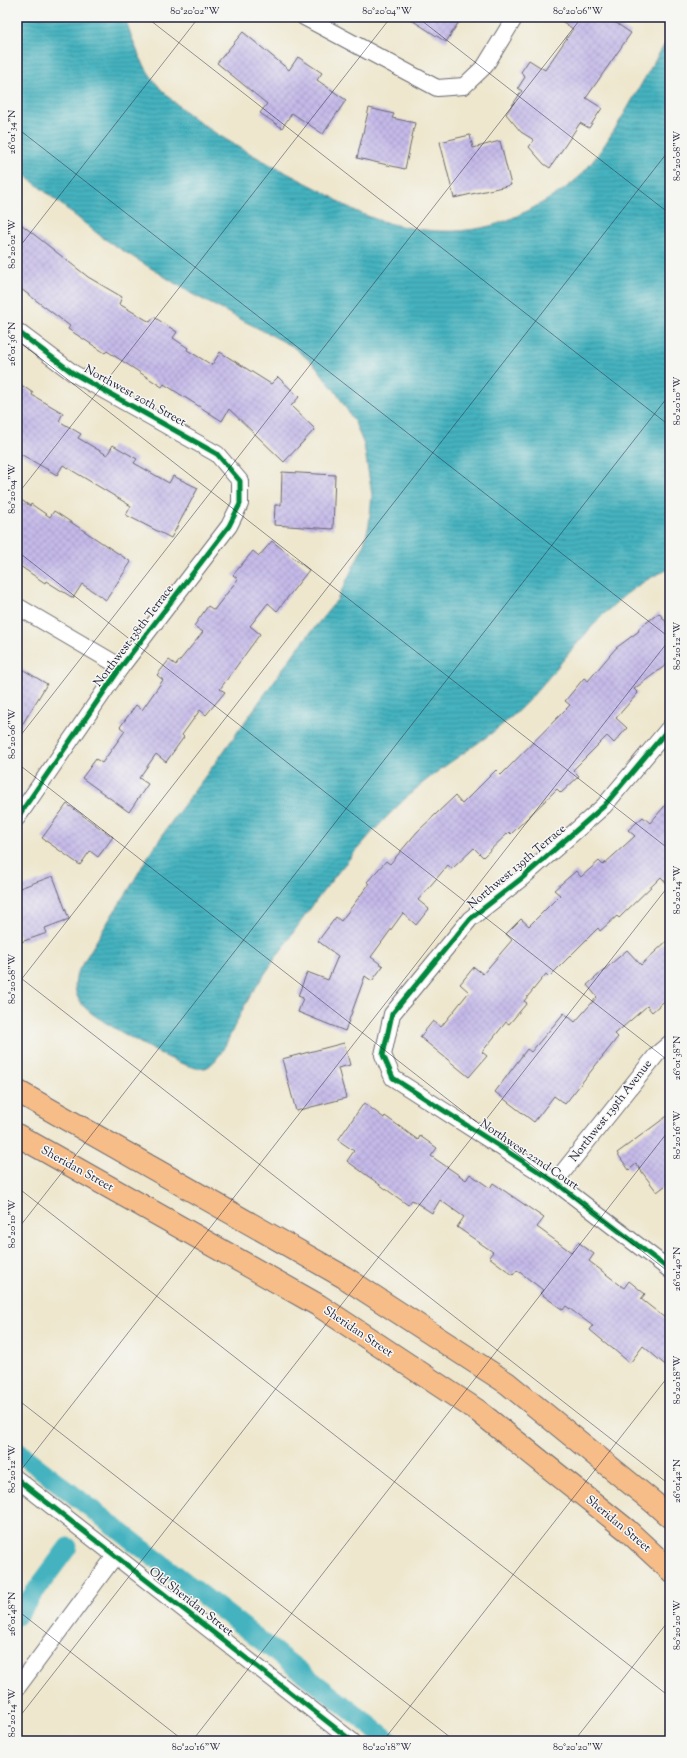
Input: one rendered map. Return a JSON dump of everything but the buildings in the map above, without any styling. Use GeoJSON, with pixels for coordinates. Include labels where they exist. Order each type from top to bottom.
{"type":"FeatureCollection","features":[{"type":"Feature","properties":{"kind":"main road"},"geometry":{"type":"LineString","coordinates":[[17,1091],[344,1277],[507,1383],[654,1502],[670,1517]]}},
{"type":"Feature","properties":{"kind":"main road","name":"Sheridan Street"},"geometry":{"type":"LineString","coordinates":[[17,1135],[318,1305],[471,1407],[627,1530],[670,1570]]}},
{"type":"Feature","properties":{"kind":"street"},"geometry":{"type":"LineString","coordinates":[[304,17],[437,88],[464,86],[485,66],[515,17]]}},
{"type":"Feature","properties":{"kind":"street","name":"Northwest 20th Street"},"geometry":{"type":"LineString","coordinates":[[17,332],[73,373],[217,454],[240,481]]}},
{"type":"Feature","properties":{"kind":"street","name":"Northwest 138th Terrace"},"geometry":{"type":"LineString","coordinates":[[17,818],[121,667],[229,526],[240,504],[240,481]]}},
{"type":"Feature","properties":{"kind":"street"},"geometry":{"type":"LineString","coordinates":[[17,606],[121,667]]}},
{"type":"Feature","properties":{"kind":"street","name":"Northwest 139th Terrace"},"geometry":{"type":"LineString","coordinates":[[383,1055],[392,1014],[470,919],[522,878],[604,806],[670,727]]}},
{"type":"Feature","properties":{"kind":"street","name":"Northwest 139th Avenue"},"geometry":{"type":"LineString","coordinates":[[556,1182],[657,1054],[670,1043]]}},
{"type":"Feature","properties":{"kind":"street","name":"Northwest 22nd Court"},"geometry":{"type":"LineString","coordinates":[[383,1055],[393,1078],[556,1182],[670,1270]]}},
{"type":"Feature","properties":{"kind":"street","name":"Old Sheridan Street"},"geometry":{"type":"LineString","coordinates":[[17,1479],[352,1741]]}},
{"type":"Feature","properties":{"kind":"street"},"geometry":{"type":"LineString","coordinates":[[17,1688],[115,1556]]}},
{"type":"Feature","properties":{"kind":"water"},"geometry":{"type":"Polygon","coordinates":[[[17,17],[125,17],[131,36],[143,63],[160,88],[185,111],[213,132],[273,166],[322,191],[348,207],[370,217],[409,228],[451,231],[472,230],[492,226],[510,219],[551,198],[577,179],[587,169],[615,128],[670,36],[670,569],[647,580],[626,594],[588,631],[519,710],[493,732],[422,783],[372,832],[322,892],[292,934],[241,1012],[220,1054],[210,1065],[204,1068],[196,1068],[185,1065],[172,1059],[130,1037],[88,1011],[78,999],[75,983],[77,973],[147,858],[172,821],[297,649],[337,600],[363,547],[369,525],[372,495],[364,445],[355,423],[338,395],[315,365],[292,346],[192,294],[103,238],[17,169],[17,17]]]}},
{"type":"Feature","properties":{"kind":"waterway"},"geometry":{"type":"LineString","coordinates":[[17,1451],[390,1741]]}},
{"type":"Feature","properties":{"kind":"waterway"},"geometry":{"type":"LineString","coordinates":[[17,1616],[68,1547]]}},
{"type":"Feature","properties":{"kind":"cycle path"},"geometry":{"type":"LineString","coordinates":[[17,331],[73,373],[217,454],[240,481],[240,504],[229,526],[121,667],[17,818]]}},
{"type":"Feature","properties":{"kind":"cycle path"},"geometry":{"type":"LineString","coordinates":[[670,727],[604,806],[522,878],[470,919],[392,1014],[383,1055],[393,1078],[555,1182],[670,1270]]}},
{"type":"Feature","properties":{"kind":"cycle path"},"geometry":{"type":"LineString","coordinates":[[17,1479],[352,1741]]}}]}
